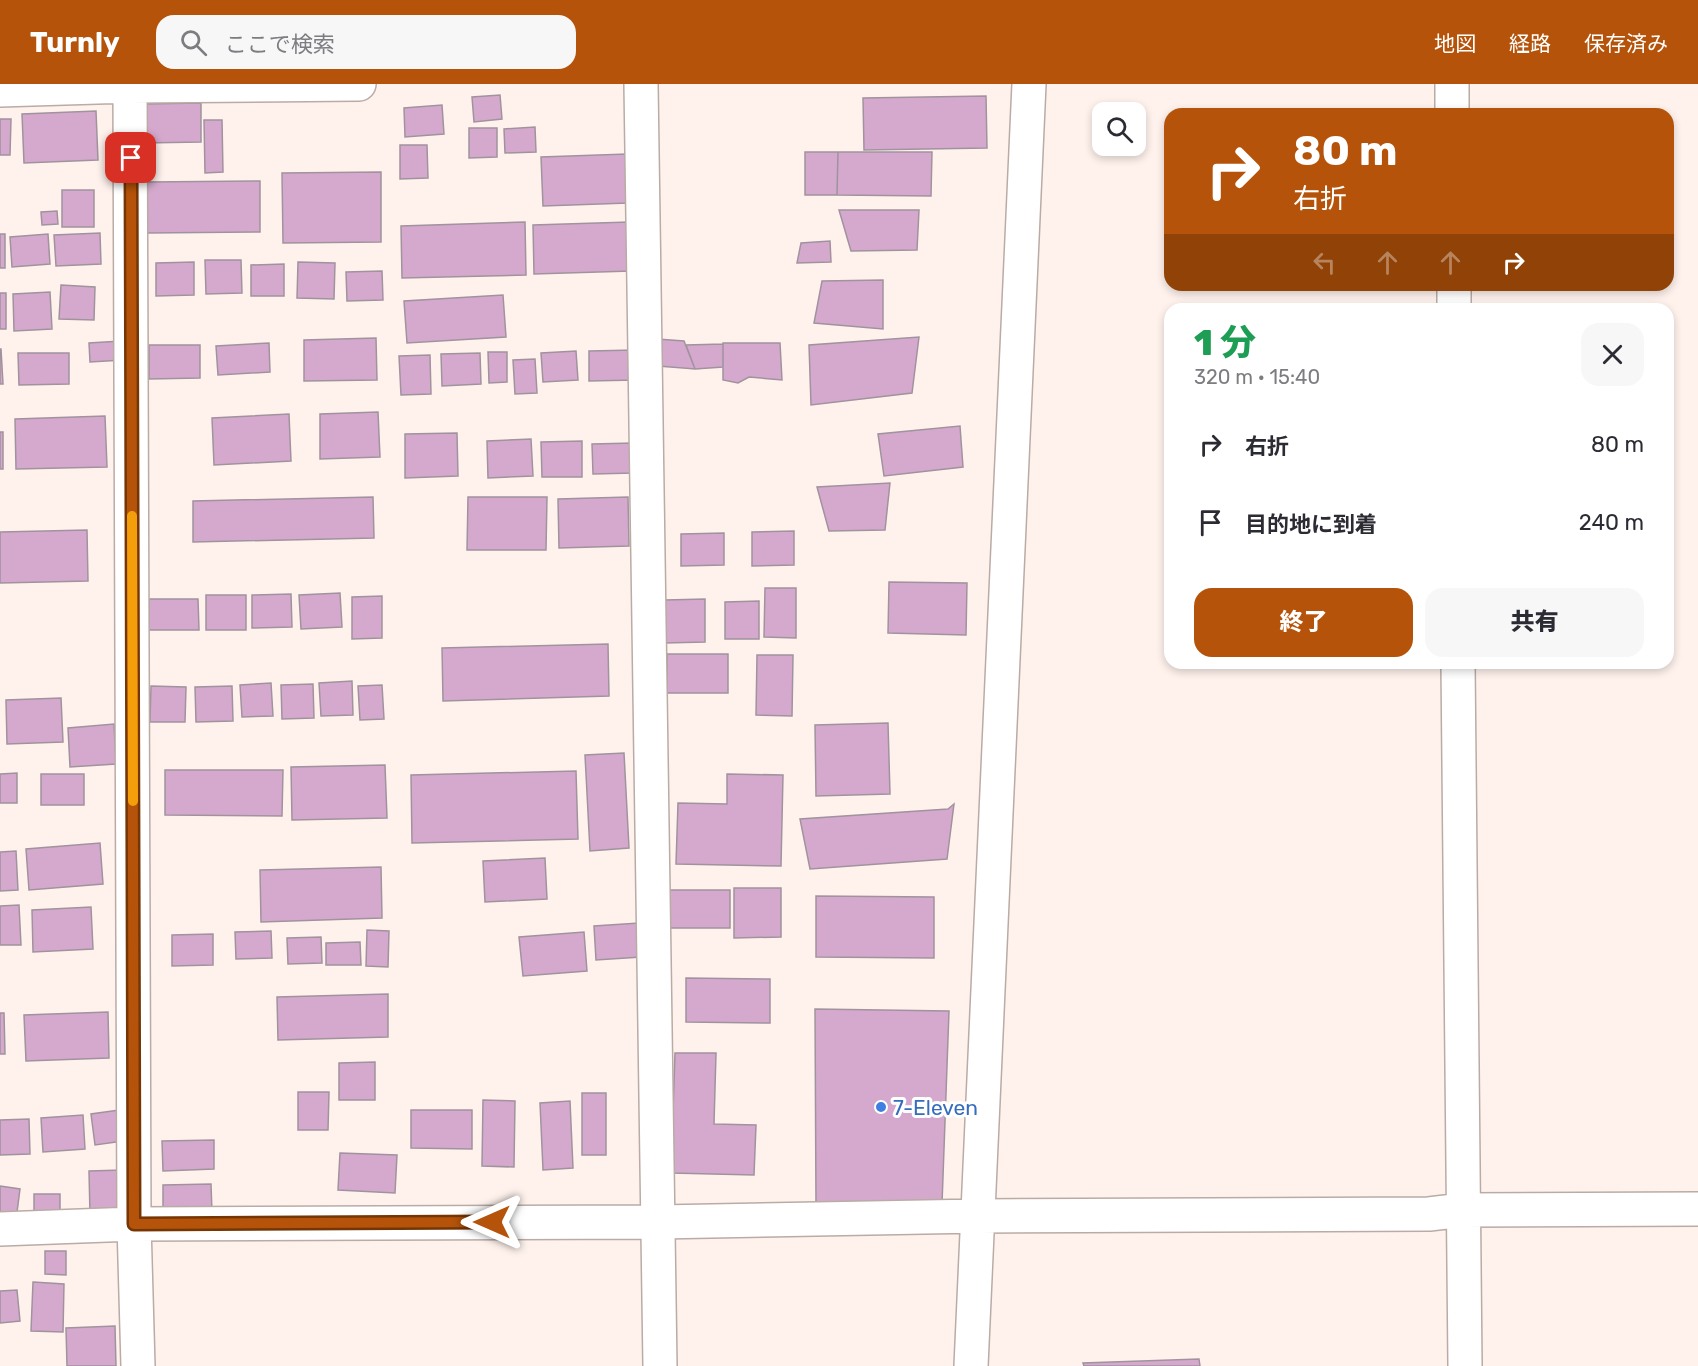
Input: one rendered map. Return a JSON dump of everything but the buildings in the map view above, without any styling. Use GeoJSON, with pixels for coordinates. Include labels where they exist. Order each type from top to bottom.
{"type":"FeatureCollection","features":[{"type":"Feature","properties":{"kind":"street"},"geometry":{"type":"LineString","coordinates":[[0,90],[130,85],[359,84]]}},
{"type":"Feature","properties":{"kind":"street"},"geometry":{"type":"LineString","coordinates":[[641,84],[660,1366]]}},
{"type":"Feature","properties":{"kind":"street"},"geometry":{"type":"LineString","coordinates":[[971,1366],[1029,84]]}},
{"type":"Feature","properties":{"kind":"street"},"geometry":{"type":"LineString","coordinates":[[1452,84],[1452,108]]}},
{"type":"Feature","properties":{"kind":"street"},"geometry":{"type":"LineString","coordinates":[[130,85],[134,1224],[138,1366]]}},
{"type":"Feature","properties":{"kind":"street"},"geometry":{"type":"LineString","coordinates":[[1458,669],[1465,1366]]}},
{"type":"Feature","properties":{"kind":"street"},"geometry":{"type":"LineString","coordinates":[[0,1229],[134,1224],[659,1222],[979,1216],[1429,1214],[1463,1209],[1698,1209]]}},
{"type":"Feature","properties":{"kind":"slow traffic"},"geometry":{"type":"LineString","coordinates":[[132,516],[133,801]]}},
{"type":"Feature","properties":{"kind":"place","name":"7-Eleven"},"geometry":{"type":"Point","coordinates":[881,1107]}},
{"type":"Feature","properties":{"kind":"route"},"geometry":{"type":"LineString","coordinates":[[131,158],[134,1224],[492,1222]]}}]}
